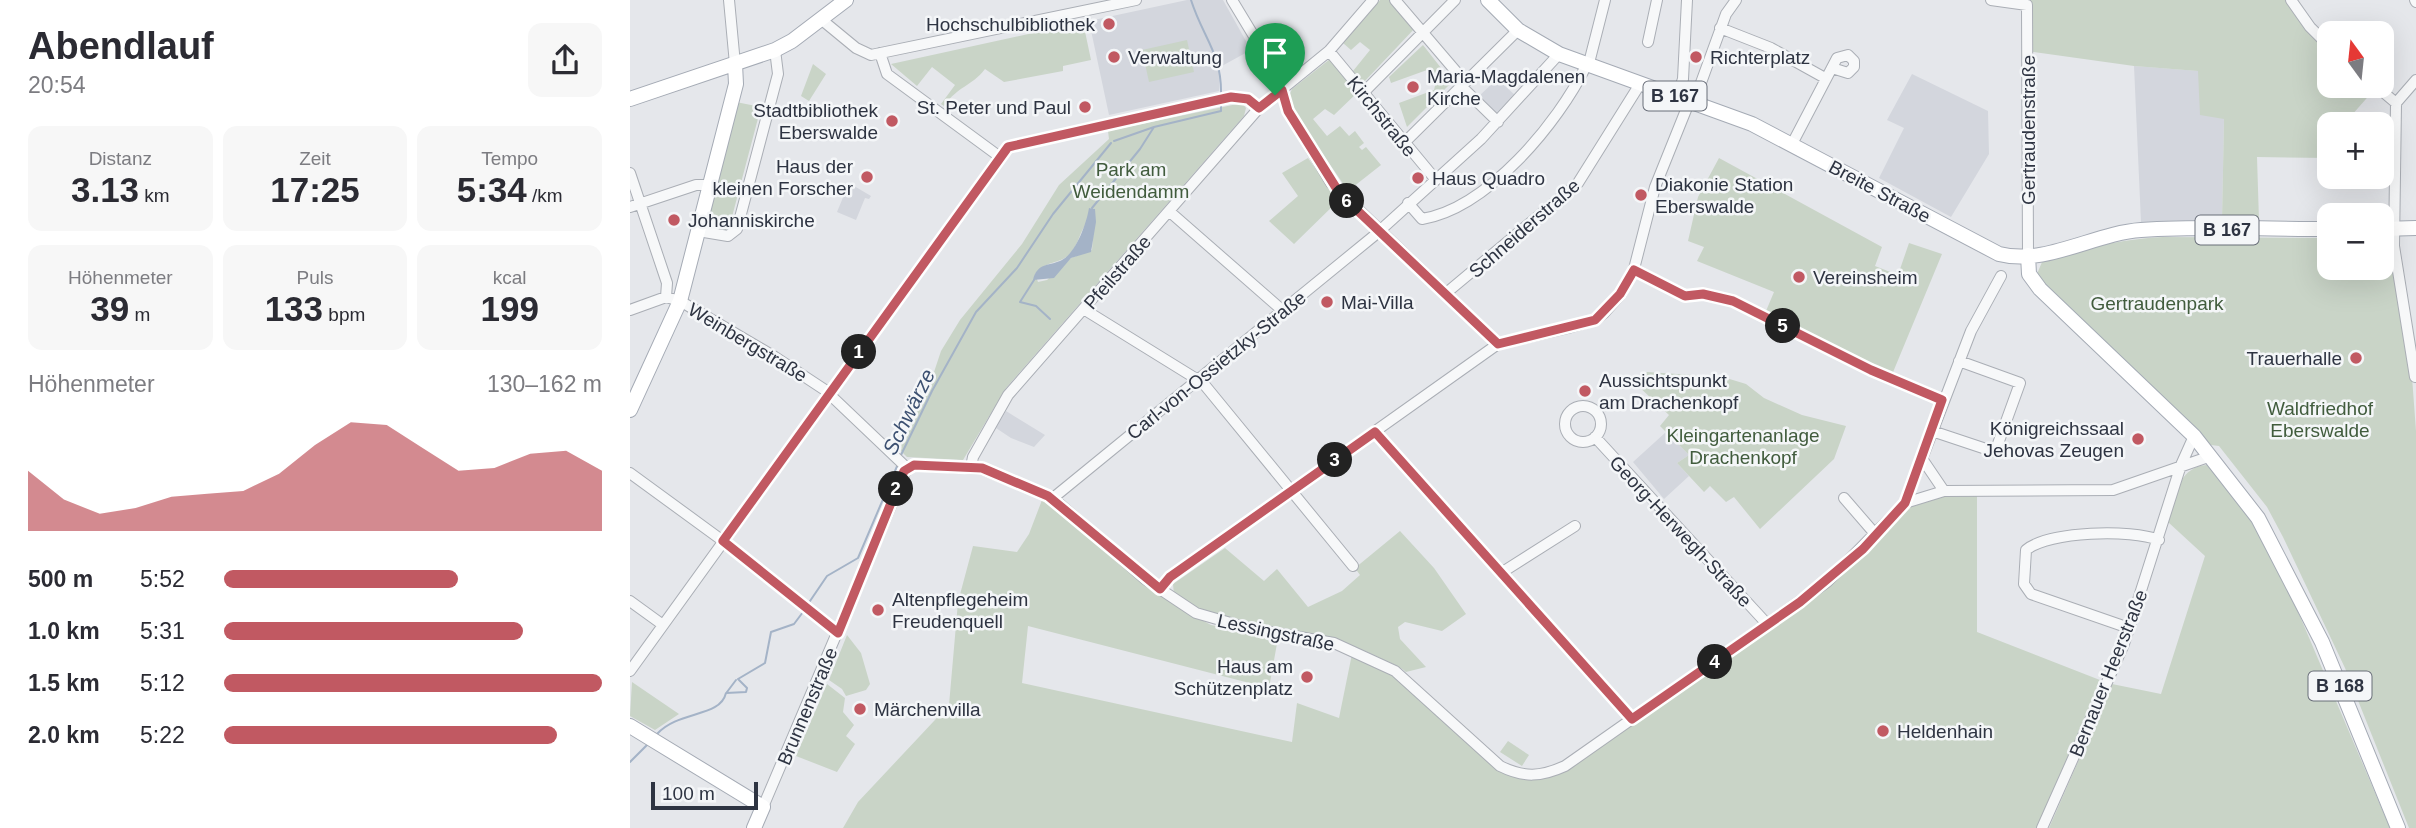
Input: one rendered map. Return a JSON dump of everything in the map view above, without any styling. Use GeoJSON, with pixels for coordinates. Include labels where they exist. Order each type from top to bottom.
{"type":"FeatureCollection","features":[{"type":"Feature","properties":{"kind":"main road"},"geometry":{"type":"LineString","coordinates":[[630,99],[735,60],[775,50],[822,20],[846,0]]}},
{"type":"Feature","properties":{"kind":"main road","name":"Breite Straße"},"geometry":{"type":"LineString","coordinates":[[1488,0],[1518,30],[1559,54],[1588,62],[1640,84],[1740,118],[1999,254],[2028,255]]}},
{"type":"Feature","properties":{"kind":"main road"},"geometry":{"type":"LineString","coordinates":[[630,410],[698,231],[736,84],[735,60]]}},
{"type":"Feature","properties":{"kind":"main road"},"geometry":{"type":"LineString","coordinates":[[2394,229],[2416,228]]}},
{"type":"Feature","properties":{"kind":"main road","name":"B 167"},"geometry":{"type":"LineString","coordinates":[[2028,255],[2139,230],[2317,229]]}},
{"type":"Feature","properties":{"kind":"main road","name":"B 168"},"geometry":{"type":"LineString","coordinates":[[2028,255],[2029,274],[2040,289],[2194,436],[2258,518],[2294,583],[2322,642],[2398,828]]}},
{"type":"Feature","properties":{"kind":"main road"},"geometry":{"type":"LineString","coordinates":[[641,733],[764,807]]}},
{"type":"Feature","properties":{"kind":"main road","name":"Brunnenstraße"},"geometry":{"type":"LineString","coordinates":[[754,828],[764,807]]}},
{"type":"Feature","properties":{"kind":"street"},"geometry":{"type":"LineString","coordinates":[[729,0],[735,60]]}},
{"type":"Feature","properties":{"kind":"street"},"geometry":{"type":"LineString","coordinates":[[822,20],[864,53],[880,53],[1136,0]]}},
{"type":"Feature","properties":{"kind":"street"},"geometry":{"type":"LineString","coordinates":[[1232,0],[1278,76],[1288,111],[1331,183],[1498,344]]}},
{"type":"Feature","properties":{"kind":"street","name":"Pfeilstraße"},"geometry":{"type":"LineString","coordinates":[[971,467],[973,457],[1008,395],[1259,108],[1329,51],[1373,0]]}},
{"type":"Feature","properties":{"kind":"street"},"geometry":{"type":"LineString","coordinates":[[1395,0],[1423,30],[1463,84],[1498,121]]}},
{"type":"Feature","properties":{"kind":"street"},"geometry":{"type":"LineString","coordinates":[[1364,92],[1455,0]]}},
{"type":"Feature","properties":{"kind":"street"},"geometry":{"type":"LineString","coordinates":[[1408,203],[1422,219],[1446,213],[1477,193],[1535,141],[1560,110],[1588,62],[1605,0]]}},
{"type":"Feature","properties":{"kind":"street"},"geometry":{"type":"LineString","coordinates":[[1648,42],[1657,0]]}},
{"type":"Feature","properties":{"kind":"street"},"geometry":{"type":"LineString","coordinates":[[1687,0],[1683,79],[1687,100]]}},
{"type":"Feature","properties":{"kind":"street"},"geometry":{"type":"LineString","coordinates":[[1160,589],[1170,577],[1498,344],[1595,320],[1620,294],[1634,270],[1656,187],[1687,100],[1736,0]]}},
{"type":"Feature","properties":{"kind":"street","name":"Gertraudenstraße"},"geometry":{"type":"LineString","coordinates":[[1991,0],[2027,5],[2028,255]]}},
{"type":"Feature","properties":{"kind":"street"},"geometry":{"type":"LineString","coordinates":[[2291,0],[2317,34]]}},
{"type":"Feature","properties":{"kind":"street"},"geometry":{"type":"LineString","coordinates":[[1720,28],[1771,48],[1825,78]]}},
{"type":"Feature","properties":{"kind":"street"},"geometry":{"type":"LineString","coordinates":[[1404,143],[1518,30]]}},
{"type":"Feature","properties":{"kind":"street"},"geometry":{"type":"LineString","coordinates":[[698,231],[728,236],[737,229],[778,74],[775,50]]}},
{"type":"Feature","properties":{"kind":"street","name":"Kirchstraße"},"geometry":{"type":"LineString","coordinates":[[1329,51],[1436,180]]}},
{"type":"Feature","properties":{"kind":"street"},"geometry":{"type":"LineString","coordinates":[[880,53],[887,74],[1002,154]]}},
{"type":"Feature","properties":{"kind":"street","name":"Carl-von-Ossietzky-Straße"},"geometry":{"type":"LineString","coordinates":[[1053,498],[1378,231],[1498,121],[1559,54]]}},
{"type":"Feature","properties":{"kind":"street"},"geometry":{"type":"LineString","coordinates":[[1792,144],[1832,68]]}},
{"type":"Feature","properties":{"kind":"street"},"geometry":{"type":"LineString","coordinates":[[2390,203],[2396,103],[2416,80]]}},
{"type":"Feature","properties":{"kind":"street","name":"Schneiderstraße"},"geometry":{"type":"LineString","coordinates":[[1445,294],[1578,183],[1640,84]]}},
{"type":"Feature","properties":{"kind":"street"},"geometry":{"type":"LineString","coordinates":[[630,671],[1011,145],[1221,100],[1243,97],[1259,108]]}},
{"type":"Feature","properties":{"kind":"street"},"geometry":{"type":"LineString","coordinates":[[2390,98],[2396,103]]}},
{"type":"Feature","properties":{"kind":"street"},"geometry":{"type":"LineString","coordinates":[[630,173],[635,205],[673,299],[630,310]]}},
{"type":"Feature","properties":{"kind":"street"},"geometry":{"type":"LineString","coordinates":[[635,205],[696,185],[709,186]]}},
{"type":"Feature","properties":{"kind":"street"},"geometry":{"type":"LineString","coordinates":[[1170,212],[1282,310]]}},
{"type":"Feature","properties":{"kind":"street"},"geometry":{"type":"LineString","coordinates":[[2394,262],[2415,377]]}},
{"type":"Feature","properties":{"kind":"street"},"geometry":{"type":"LineString","coordinates":[[1634,270],[1685,296],[1703,294],[1733,301],[1871,370],[1942,400]]}},
{"type":"Feature","properties":{"kind":"street"},"geometry":{"type":"LineString","coordinates":[[1905,503],[1923,460],[1942,400],[2001,276]]}},
{"type":"Feature","properties":{"kind":"street","name":"Weinbergstraße"},"geometry":{"type":"LineString","coordinates":[[673,299],[775,356],[830,394],[902,463]]}},
{"type":"Feature","properties":{"kind":"street"},"geometry":{"type":"LineString","coordinates":[[1085,310],[1199,379],[1353,565]]}},
{"type":"Feature","properties":{"kind":"street"},"geometry":{"type":"LineString","coordinates":[[1932,431],[1995,452],[2020,383],[1959,360]]}},
{"type":"Feature","properties":{"kind":"street"},"geometry":{"type":"LineString","coordinates":[[1375,432],[1632,719]]}},
{"type":"Feature","properties":{"kind":"street","name":"Bernauer Heerstraße"},"geometry":{"type":"LineString","coordinates":[[2042,828],[2129,628],[2181,465],[2194,436]]}},
{"type":"Feature","properties":{"kind":"street","name":"Georg-Herwegh-Straße"},"geometry":{"type":"LineString","coordinates":[[1595,437],[1768,625]]}},
{"type":"Feature","properties":{"kind":"street"},"geometry":{"type":"LineString","coordinates":[[1905,503],[1944,491],[2098,492],[2128,487],[2181,465],[2205,461],[2211,456]]}},
{"type":"Feature","properties":{"kind":"street"},"geometry":{"type":"LineString","coordinates":[[1923,460],[1944,491]]}},
{"type":"Feature","properties":{"kind":"street","name":"Lessingstraße"},"geometry":{"type":"LineString","coordinates":[[902,463],[971,467],[989,471],[1053,498],[1160,589],[1183,605],[1213,620],[1334,643],[1381,663],[1413,687],[1485,754],[1514,773],[1533,776],[1556,770],[1768,625],[1826,582],[1905,503]]}},
{"type":"Feature","properties":{"kind":"street","name":"Brunnenstraße"},"geometry":{"type":"LineString","coordinates":[[764,807],[901,476],[902,463]]}},
{"type":"Feature","properties":{"kind":"street"},"geometry":{"type":"LineString","coordinates":[[630,473],[723,541],[838,633]]}},
{"type":"Feature","properties":{"kind":"street"},"geometry":{"type":"LineString","coordinates":[[1844,498],[1876,534]]}},
{"type":"Feature","properties":{"kind":"street"},"geometry":{"type":"LineString","coordinates":[[1501,573],[1575,526]]}},
{"type":"Feature","properties":{"kind":"street"},"geometry":{"type":"LineString","coordinates":[[2129,628],[2031,594],[2024,584],[2026,550],[2038,542],[2067,537],[2133,533],[2159,540]]}},
{"type":"Feature","properties":{"kind":"street"},"geometry":{"type":"LineString","coordinates":[[630,601],[663,625]]}},
{"type":"Feature","properties":{"kind":"shaded area"},"geometry":{"type":"Polygon","coordinates":[[[1187,0],[1223,0],[1251,50],[1220,67],[1219,91],[1109,115],[1089,21],[1187,0]]]}},
{"type":"Feature","properties":{"kind":"shaded area"},"geometry":{"type":"Polygon","coordinates":[[[2134,66],[2199,71],[2224,119],[2222,220],[2141,222],[2134,66]]]}},
{"type":"Feature","properties":{"kind":"shaded area"},"geometry":{"type":"Polygon","coordinates":[[[1912,74],[1988,111],[1989,154],[1951,217],[1879,178],[1904,128],[1887,120],[1912,74]]]}},
{"type":"Feature","properties":{"kind":"shaded area"},"geometry":{"type":"Polygon","coordinates":[[[1497,79],[1515,95],[1496,116],[1477,98],[1497,79]]]}},
{"type":"Feature","properties":{"kind":"shaded area"},"geometry":{"type":"Polygon","coordinates":[[[849,183],[871,196],[869,199],[865,198],[856,220],[837,212],[849,183]]]}},
{"type":"Feature","properties":{"kind":"shaded area"},"geometry":{"type":"Polygon","coordinates":[[[1006,411],[1045,435],[1034,447],[1011,438],[996,428],[1006,411]]]}},
{"type":"Feature","properties":{"kind":"shaded area"},"geometry":{"type":"Polygon","coordinates":[[[1666,432],[1689,455],[1677,463],[1689,476],[1664,499],[1633,462],[1666,432]]]}},
{"type":"Feature","properties":{"kind":"green space"},"geometry":{"type":"Polygon","coordinates":[[[1380,0],[1391,0],[1416,27],[1363,83],[1353,71],[1370,50],[1360,42],[1351,50],[1343,43],[1380,0]]]}},
{"type":"Feature","properties":{"kind":"green space"},"geometry":{"type":"Polygon","coordinates":[[[1991,0],[2289,0],[2317,35],[2317,98],[2367,98],[2355,112],[2317,112],[2317,158],[2257,157],[2259,221],[2222,220],[2224,119],[2200,115],[2198,71],[2134,66],[2027,51],[2027,6],[1991,0]]]}},
{"type":"Feature","properties":{"kind":"green space"},"geometry":{"type":"Polygon","coordinates":[[[1083,22],[1091,60],[1063,66],[1063,71],[1004,82],[985,69],[944,106],[941,104],[955,85],[932,67],[917,86],[891,64],[1083,22]]]}},
{"type":"Feature","properties":{"kind":"green space"},"geometry":{"type":"Polygon","coordinates":[[[1187,40],[1194,72],[1149,82],[1142,50],[1187,40]]]}},
{"type":"Feature","properties":{"kind":"green space"},"geometry":{"type":"Polygon","coordinates":[[[1423,45],[1452,82],[1407,127],[1399,103],[1434,90],[1437,77],[1429,75],[1427,70],[1391,83],[1389,77],[1423,45]]]}},
{"type":"Feature","properties":{"kind":"green space"},"geometry":{"type":"Polygon","coordinates":[[[1330,59],[1358,92],[1334,115],[1325,109],[1313,119],[1327,136],[1340,126],[1349,136],[1355,131],[1364,143],[1359,147],[1362,150],[1366,147],[1381,165],[1348,191],[1299,119],[1289,96],[1292,89],[1330,59]]]}},
{"type":"Feature","properties":{"kind":"green space"},"geometry":{"type":"Polygon","coordinates":[[[813,64],[826,74],[809,101],[801,96],[813,64]]]}},
{"type":"Feature","properties":{"kind":"green space"},"geometry":{"type":"Polygon","coordinates":[[[736,102],[761,107],[728,232],[705,226],[736,102]]]}},
{"type":"Feature","properties":{"kind":"green space","name":"Park am Weidendamm"},"geometry":{"type":"Polygon","coordinates":[[[1242,103],[1246,108],[1244,116],[1006,388],[963,460],[907,457],[896,446],[928,390],[941,351],[960,320],[1022,244],[1059,185],[1109,139],[1108,131],[1242,103]],[[1089,208],[1089,220],[1069,255],[1040,269],[1035,274],[1038,282],[1047,280],[1071,258],[1092,250],[1095,209],[1089,208]]]}},
{"type":"Feature","properties":{"kind":"green space"},"geometry":{"type":"Polygon","coordinates":[[[1308,158],[1338,201],[1294,244],[1269,221],[1298,196],[1282,173],[1308,158]]]}},
{"type":"Feature","properties":{"kind":"green space"},"geometry":{"type":"Polygon","coordinates":[[[1719,158],[1882,247],[1875,266],[1898,275],[1909,243],[1942,254],[1891,377],[1871,370],[1766,311],[1774,292],[1697,261],[1704,247],[1688,241],[1698,197],[1719,158]]]}},
{"type":"Feature","properties":{"kind":"green space","name":"Waldfriedhof Eberswalde"},"geometry":{"type":"Polygon","coordinates":[[[2148,238],[2317,238],[2317,280],[2394,280],[2394,267],[2412,377],[2416,431],[2416,828],[2409,828],[2345,668],[2267,507],[2219,446],[2211,445],[2050,290],[2037,274],[2042,262],[2071,252],[2148,238]]]}},
{"type":"Feature","properties":{"kind":"green space","name":"Kleingartenanlage Drachenkopf"},"geometry":{"type":"Polygon","coordinates":[[[1647,372],[1723,377],[1746,384],[1764,398],[1802,415],[1846,426],[1834,459],[1760,529],[1734,497],[1726,502],[1710,486],[1704,492],[1677,463],[1689,455],[1660,426],[1669,415],[1636,384],[1647,372]]]}},
{"type":"Feature","properties":{"kind":"green space"},"geometry":{"type":"Polygon","coordinates":[[[2214,466],[2270,546],[2390,828],[2049,828],[2112,684],[2161,694],[2205,556],[2168,522],[2175,494],[2183,478],[2196,467],[2214,466]]]}},
{"type":"Feature","properties":{"kind":"green space"},"geometry":{"type":"Polygon","coordinates":[[[1977,494],[1977,632],[2105,682],[2037,828],[843,828],[858,802],[949,705],[958,602],[973,546],[1017,552],[1029,534],[1042,500],[1061,508],[1180,608],[1211,625],[1278,638],[1269,688],[1028,626],[1022,683],[1292,742],[1297,703],[1339,718],[1352,654],[1381,666],[1507,773],[1525,780],[1542,778],[1812,599],[1849,569],[1906,506],[1928,497],[1977,494]]]}},
{"type":"Feature","properties":{"kind":"green space"},"geometry":{"type":"Polygon","coordinates":[[[1400,531],[1434,568],[1466,614],[1442,631],[1405,622],[1398,627],[1400,639],[1426,667],[1406,672],[1353,647],[1222,617],[1197,608],[1174,595],[1173,584],[1225,548],[1264,581],[1277,569],[1308,607],[1342,591],[1360,575],[1355,568],[1400,531]]]}},
{"type":"Feature","properties":{"kind":"green space"},"geometry":{"type":"Polygon","coordinates":[[[847,635],[861,653],[870,684],[866,690],[846,696],[842,689],[829,680],[847,635]]]}},
{"type":"Feature","properties":{"kind":"green space"},"geometry":{"type":"Polygon","coordinates":[[[632,682],[679,714],[655,730],[630,716],[632,682]]]}},
{"type":"Feature","properties":{"kind":"green space"},"geometry":{"type":"Polygon","coordinates":[[[827,684],[845,698],[843,712],[854,725],[846,736],[855,744],[837,772],[796,756],[827,684]]]}},
{"type":"Feature","properties":{"kind":"green space"},"geometry":{"type":"Polygon","coordinates":[[[1508,741],[1529,755],[1522,766],[1500,752],[1508,741]]]}},
{"type":"Feature","properties":{"kind":"water"},"geometry":{"type":"Polygon","coordinates":[[[1089,208],[1095,209],[1096,222],[1091,252],[1071,258],[1054,278],[1033,280],[1041,267],[1062,260],[1072,250],[1084,228],[1089,208]]]}},
{"type":"Feature","properties":{"kind":"waterway","name":"Schwärze"},"geometry":{"type":"LineString","coordinates":[[1191,0],[1215,57],[1221,95]]}},
{"type":"Feature","properties":{"kind":"waterway","name":"Schwärze"},"geometry":{"type":"LineString","coordinates":[[1114,141],[1154,127],[1221,111],[1221,104]]}},
{"type":"Feature","properties":{"kind":"waterway"},"geometry":{"type":"LineString","coordinates":[[1092,208],[1140,149],[1154,127]]}},
{"type":"Feature","properties":{"kind":"waterway","name":"Schwärze"},"geometry":{"type":"LineString","coordinates":[[901,455],[932,391],[976,312],[1017,268],[1053,214],[1111,143]]}},
{"type":"Feature","properties":{"kind":"waterway"},"geometry":{"type":"LineString","coordinates":[[1034,280],[1020,302],[1036,306],[1050,319]]}},
{"type":"Feature","properties":{"kind":"waterway","name":"Schwärze"},"geometry":{"type":"LineString","coordinates":[[808,604],[827,576],[858,558],[898,464]]}},
{"type":"Feature","properties":{"kind":"waterway","name":"Schwärze"},"geometry":{"type":"LineString","coordinates":[[657,734],[676,721],[716,707],[726,693],[746,692],[747,688],[738,679],[765,663],[771,632],[794,624],[803,612]]}},
{"type":"Feature","properties":{"kind":"waterway","name":"Schwärze"},"geometry":{"type":"LineString","coordinates":[[727,692],[736,680]]}},
{"type":"Feature","properties":{"kind":"waterway","name":"Schwärze"},"geometry":{"type":"LineString","coordinates":[[630,762],[649,743]]}},
{"type":"Feature","properties":{"kind":"place","name":"Hochschulbibliothek"},"geometry":{"type":"Point","coordinates":[1109,24]}},
{"type":"Feature","properties":{"kind":"place","name":"Verwaltung"},"geometry":{"type":"Point","coordinates":[1114,57]}},
{"type":"Feature","properties":{"kind":"place","name":"Richterplatz"},"geometry":{"type":"Point","coordinates":[1696,57]}},
{"type":"Feature","properties":{"kind":"place","name":"Maria-Magdalenen Kirche"},"geometry":{"type":"Point","coordinates":[1413,87]}},
{"type":"Feature","properties":{"kind":"place","name":"St. Peter und Paul"},"geometry":{"type":"Point","coordinates":[1085,107]}},
{"type":"Feature","properties":{"kind":"place","name":"Stadtbibliothek Eberswalde"},"geometry":{"type":"Point","coordinates":[892,121]}},
{"type":"Feature","properties":{"kind":"place","name":"Haus der kleinen Forscher"},"geometry":{"type":"Point","coordinates":[867,177]}},
{"type":"Feature","properties":{"kind":"place","name":"Haus Quadro"},"geometry":{"type":"Point","coordinates":[1418,178]}},
{"type":"Feature","properties":{"kind":"place","name":"Diakonie Station Eberswalde"},"geometry":{"type":"Point","coordinates":[1641,195]}},
{"type":"Feature","properties":{"kind":"place","name":"Johanniskirche"},"geometry":{"type":"Point","coordinates":[674,220]}},
{"type":"Feature","properties":{"kind":"place","name":"Vereinsheim"},"geometry":{"type":"Point","coordinates":[1799,277]}},
{"type":"Feature","properties":{"kind":"place","name":"Mai-Villa"},"geometry":{"type":"Point","coordinates":[1327,302]}},
{"type":"Feature","properties":{"kind":"place","name":"Trauerhalle"},"geometry":{"type":"Point","coordinates":[2356,358]}},
{"type":"Feature","properties":{"kind":"place","name":"Aussichtspunkt am Drachenkopf"},"geometry":{"type":"Point","coordinates":[1585,391]}},
{"type":"Feature","properties":{"kind":"place","name":"Königreichssaal Jehovas Zeugen"},"geometry":{"type":"Point","coordinates":[2138,439]}},
{"type":"Feature","properties":{"kind":"place","name":"Altenpflegeheim Freudenquell"},"geometry":{"type":"Point","coordinates":[878,610]}},
{"type":"Feature","properties":{"kind":"place","name":"Haus am Schützenplatz"},"geometry":{"type":"Point","coordinates":[1307,677]}},
{"type":"Feature","properties":{"kind":"place","name":"Märchenvilla"},"geometry":{"type":"Point","coordinates":[860,709]}},
{"type":"Feature","properties":{"kind":"place","name":"Heldenhain"},"geometry":{"type":"Point","coordinates":[1883,731]}},
{"type":"Feature","properties":{"kind":"route"},"geometry":{"type":"LineString","coordinates":[[1282,90],[1288,111],[1323,172],[1340,194],[1498,344],[1507,344],[1595,320],[1620,294],[1634,270],[1685,296],[1703,294],[1733,301],[1871,370],[1942,400],[1923,460],[1905,503],[1849,563],[1826,582],[1632,719],[1375,432],[1170,577],[1160,589],[1145,579],[1053,498],[982,468],[914,465],[904,471],[838,633],[723,541],[1008,147],[1231,97],[1243,97],[1259,108],[1275,95],[1282,90]]}},
{"type":"Feature","properties":{"kind":"park label","name":"Gertraudenpark"},"geometry":{"type":"Point","coordinates":[2157,303]}}]}
